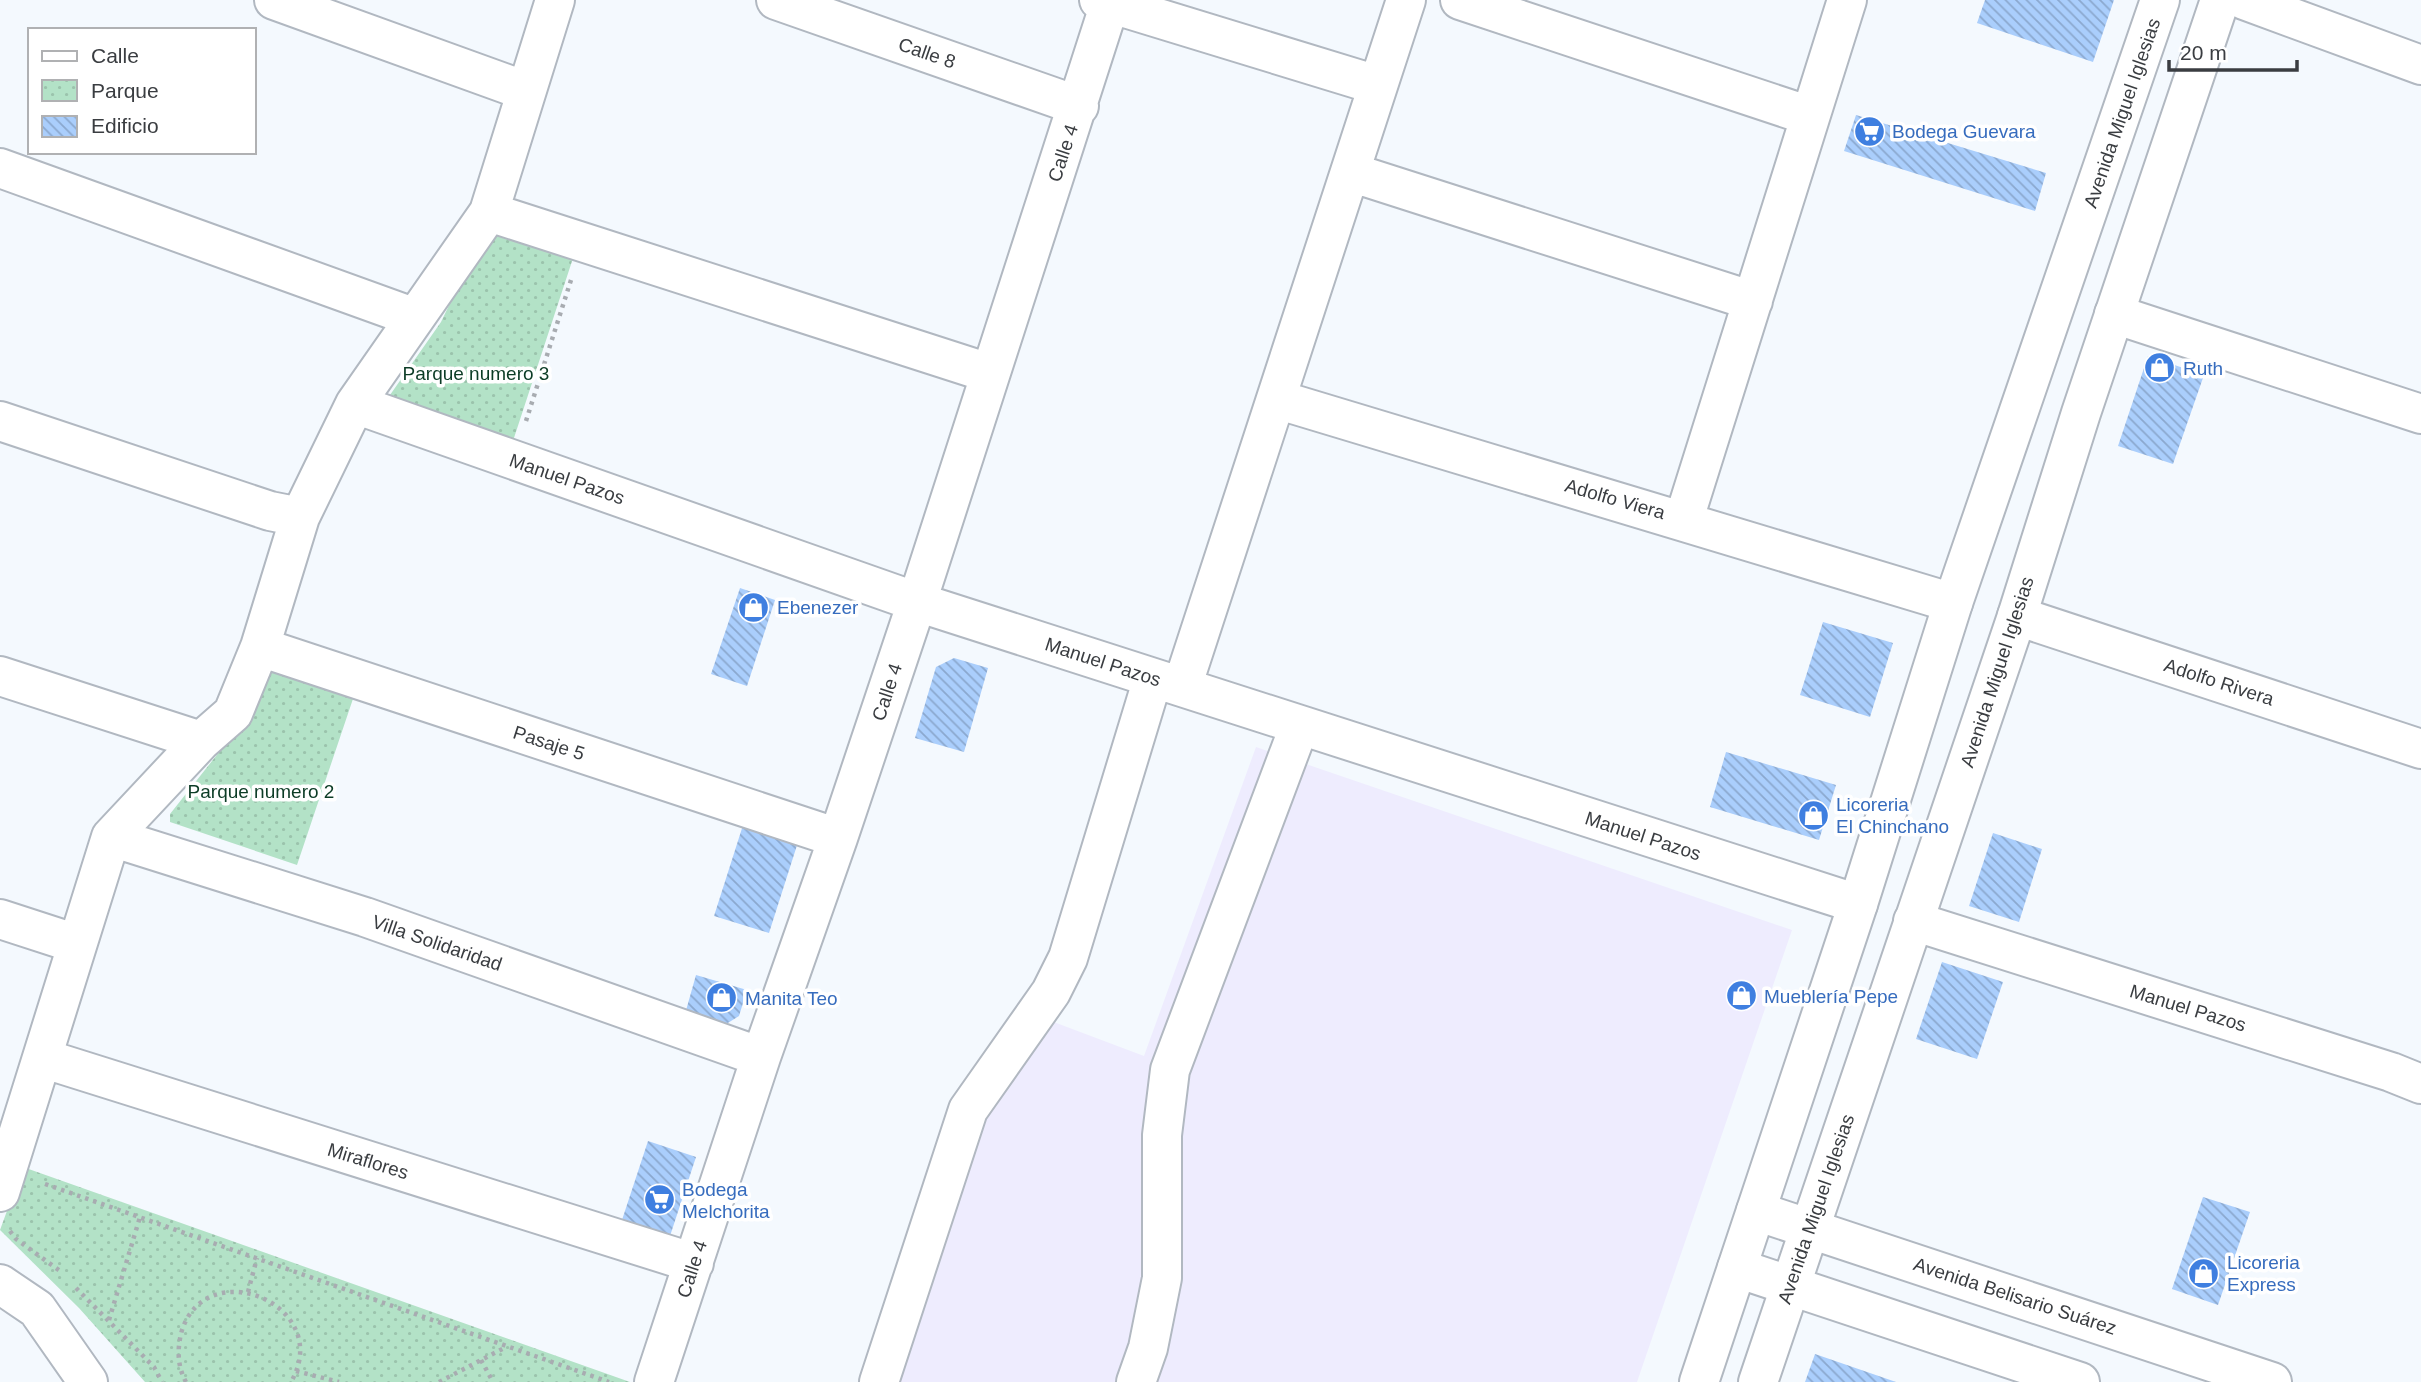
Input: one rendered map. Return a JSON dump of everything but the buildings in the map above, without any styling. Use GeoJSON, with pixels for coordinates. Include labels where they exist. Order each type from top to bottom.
{"type":"FeatureCollection","features":[{"type":"Feature","properties":{"kind":"street"},"geometry":{"type":"LineString","coordinates":[[274,0],[526,90]]}},
{"type":"Feature","properties":{"kind":"street"},"geometry":{"type":"LineString","coordinates":[[3,1181],[111,837],[201,741],[233,713],[260,647],[300,517],[355,404],[413,317],[489,212],[555,0]]}},
{"type":"Feature","properties":{"kind":"street","name":"Calle 8"},"geometry":{"type":"LineString","coordinates":[[776,0],[1079,106]]}},
{"type":"Feature","properties":{"kind":"street"},"geometry":{"type":"LineString","coordinates":[[879,1382],[968,1110],[1051,992],[1068,958],[1168,683],[1276,399],[1406,0]]}},
{"type":"Feature","properties":{"kind":"street"},"geometry":{"type":"LineString","coordinates":[[1460,0],[1810,116]]}},
{"type":"Feature","properties":{"kind":"street"},"geometry":{"type":"LineString","coordinates":[[1684,519],[1847,0]]}},
{"type":"Feature","properties":{"kind":"street","name":"Avenida Miguel Iglesias"},"geometry":{"type":"LineString","coordinates":[[1699,1382],[1953,603],[2160,0]]}},
{"type":"Feature","properties":{"kind":"street","name":"Avenida Miguel Iglesias"},"geometry":{"type":"LineString","coordinates":[[1758,1382],[2017,616],[2114,314],[2220,0]]}},
{"type":"Feature","properties":{"kind":"street"},"geometry":{"type":"LineString","coordinates":[[2244,0],[2421,65]]}},
{"type":"Feature","properties":{"kind":"street"},"geometry":{"type":"LineString","coordinates":[[1106,1],[1377,85]]}},
{"type":"Feature","properties":{"kind":"street","name":"Calle 4"},"geometry":{"type":"LineString","coordinates":[[654,1382],[761,1057],[917,602],[989,373],[1079,106],[1106,1]]}},
{"type":"Feature","properties":{"kind":"street"},"geometry":{"type":"LineString","coordinates":[[0,168],[413,317]]}},
{"type":"Feature","properties":{"kind":"street"},"geometry":{"type":"LineString","coordinates":[[1350,172],[1753,301]]}},
{"type":"Feature","properties":{"kind":"street"},"geometry":{"type":"LineString","coordinates":[[489,212],[989,373]]}},
{"type":"Feature","properties":{"kind":"street"},"geometry":{"type":"LineString","coordinates":[[2114,314],[2421,414]]}},
{"type":"Feature","properties":{"kind":"street","name":"Adolfo Viera"},"geometry":{"type":"LineString","coordinates":[[1276,399],[1684,519],[1953,603]]}},
{"type":"Feature","properties":{"kind":"street","name":"Manuel Pazos"},"geometry":{"type":"LineString","coordinates":[[355,404],[917,602],[1299,727],[1857,904]]}},
{"type":"Feature","properties":{"kind":"street"},"geometry":{"type":"LineString","coordinates":[[0,421],[270,511],[300,517]]}},
{"type":"Feature","properties":{"kind":"street","name":"Adolfo Rivera"},"geometry":{"type":"LineString","coordinates":[[2017,616],[2421,749]]}},
{"type":"Feature","properties":{"kind":"street","name":"Pasaje 5"},"geometry":{"type":"LineString","coordinates":[[260,647],[838,838]]}},
{"type":"Feature","properties":{"kind":"street"},"geometry":{"type":"LineString","coordinates":[[0,676],[201,741]]}},
{"type":"Feature","properties":{"kind":"street"},"geometry":{"type":"LineString","coordinates":[[1136,1382],[1147,1348],[1163,1278],[1161,1135],[1170,1070],[1299,727]]}},
{"type":"Feature","properties":{"kind":"street","name":"Villa Solidaridad"},"geometry":{"type":"LineString","coordinates":[[111,837],[365,917],[761,1057]]}},
{"type":"Feature","properties":{"kind":"street"},"geometry":{"type":"LineString","coordinates":[[0,919],[77,944]]}},
{"type":"Feature","properties":{"kind":"street","name":"Manuel Pazos"},"geometry":{"type":"LineString","coordinates":[[1913,921],[2391,1072],[2421,1084]]}},
{"type":"Feature","properties":{"kind":"street","name":"Miraflores"},"geometry":{"type":"LineString","coordinates":[[41,1058],[694,1263]]}},
{"type":"Feature","properties":{"kind":"street","name":"Avenida Belisario Suárez"},"geometry":{"type":"LineString","coordinates":[[1756,1211],[2272,1382]]}},
{"type":"Feature","properties":{"kind":"street"},"geometry":{"type":"LineString","coordinates":[[1737,1268],[2080,1382]]}},
{"type":"Feature","properties":{"kind":"street"},"geometry":{"type":"LineString","coordinates":[[0,1284],[37,1309],[88,1382]]}},
{"type":"Feature","properties":{"kind":"path"},"geometry":{"type":"LineString","coordinates":[[513,460],[583,242]]}},
{"type":"Feature","properties":{"kind":"path"},"geometry":{"type":"LineString","coordinates":[[3,1181],[140,1217],[609,1382]]}},
{"type":"Feature","properties":{"kind":"path"},"geometry":{"type":"LineString","coordinates":[[109,1321],[140,1217]]}},
{"type":"Feature","properties":{"kind":"path"},"geometry":{"type":"LineString","coordinates":[[248,1292],[257,1258]]}},
{"type":"Feature","properties":{"kind":"path"},"geometry":{"type":"LineString","coordinates":[[186,1382],[178,1361],[178,1343],[184,1324],[196,1309],[211,1297],[230,1292],[248,1292],[266,1297],[282,1309],[293,1324],[299,1343],[296,1370],[291,1382]]}},
{"type":"Feature","properties":{"kind":"path"},"geometry":{"type":"LineString","coordinates":[[439,1382],[507,1346]]}},
{"type":"Feature","properties":{"kind":"path"},"geometry":{"type":"LineString","coordinates":[[481,1360],[493,1382]]}},
{"type":"Feature","properties":{"kind":"path"},"geometry":{"type":"LineString","coordinates":[[296,1370],[339,1382]]}},
{"type":"Feature","properties":{"kind":"shaded area"},"geometry":{"type":"Polygon","coordinates":[[[1256,747],[1792,930],[1637,1382],[892,1382],[963,1155],[1043,1018],[1144,1056],[1256,747]]]}},
{"type":"Feature","properties":{"kind":"green space","name":"Parque numero 3"},"geometry":{"type":"Polygon","coordinates":[[[491,218],[577,246],[511,447],[383,405],[441,322],[491,218]]]}},
{"type":"Feature","properties":{"kind":"green space","name":"Parque numero 2"},"geometry":{"type":"Polygon","coordinates":[[[269,656],[358,684],[297,865],[170,822],[170,814],[235,732],[269,656]]]}},
{"type":"Feature","properties":{"kind":"green space"},"geometry":{"type":"Polygon","coordinates":[[[23,1167],[630,1382],[145,1382],[79,1308],[0,1230],[23,1167]]]}},
{"type":"Feature","properties":{"kind":"place","name":"Bodega Guevara"},"geometry":{"type":"Point","coordinates":[1869,131]}},
{"type":"Feature","properties":{"kind":"place","name":"Ruth"},"geometry":{"type":"Point","coordinates":[2160,368]}},
{"type":"Feature","properties":{"kind":"place","name":"Ebenezer"},"geometry":{"type":"Point","coordinates":[754,607]}},
{"type":"Feature","properties":{"kind":"place","name":"Licoreria El Chinchano"},"geometry":{"type":"Point","coordinates":[1813,815]}},
{"type":"Feature","properties":{"kind":"place","name":"Mueblería Pepe"},"geometry":{"type":"Point","coordinates":[1741,996]}},
{"type":"Feature","properties":{"kind":"place","name":"Manita Teo"},"geometry":{"type":"Point","coordinates":[722,998]}},
{"type":"Feature","properties":{"kind":"place","name":"Bodega Melchorita"},"geometry":{"type":"Point","coordinates":[659,1200]}},
{"type":"Feature","properties":{"kind":"place","name":"Licoreria Express"},"geometry":{"type":"Point","coordinates":[2204,1273]}}]}
